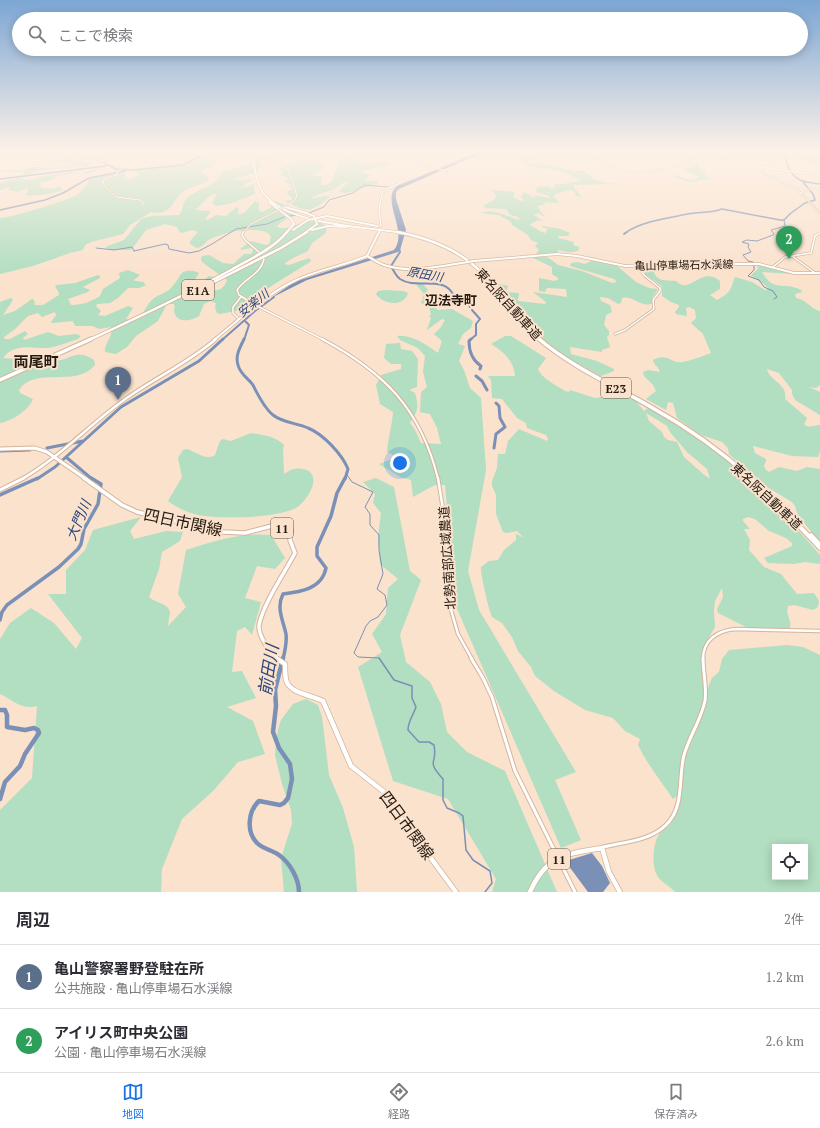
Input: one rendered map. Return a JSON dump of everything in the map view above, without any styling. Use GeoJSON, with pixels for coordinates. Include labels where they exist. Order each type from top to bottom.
{"type":"FeatureCollection","features":[{"type":"Feature","properties":{"kind":"highway","name":"E1A"},"geometry":{"type":"LineString","coordinates":[[100,336],[189,293],[260,252],[293,229],[294,223],[260,192]]}},
{"type":"Feature","properties":{"kind":"highway"},"geometry":{"type":"LineString","coordinates":[[262,192],[277,205],[301,214],[333,223],[390,230]]}},
{"type":"Feature","properties":{"kind":"highway"},"geometry":{"type":"LineString","coordinates":[[265,192],[275,202],[301,214],[315,217],[317,224],[294,241]]}},
{"type":"Feature","properties":{"kind":"highway"},"geometry":{"type":"LineString","coordinates":[[260,252],[282,239],[310,219],[325,216],[410,234]]}},
{"type":"Feature","properties":{"kind":"highway"},"geometry":{"type":"LineString","coordinates":[[294,241],[316,229],[335,226],[390,230]]}},
{"type":"Feature","properties":{"kind":"highway","name":"東名阪自動車道"},"geometry":{"type":"LineString","coordinates":[[410,234],[451,248],[475,264],[491,280],[525,324],[556,351],[584,369],[671,417],[727,456],[773,496],[820,545]]}},
{"type":"Feature","properties":{"kind":"highway","name":"東名阪自動車道"},"geometry":{"type":"LineString","coordinates":[[410,234],[446,247],[466,259],[483,274],[523,324],[552,349],[583,370],[665,415],[720,452],[771,497],[820,548]]}},
{"type":"Feature","properties":{"kind":"highway","name":"E1A"},"geometry":{"type":"LineString","coordinates":[[0,381],[234,273],[294,241]]}},
{"type":"Feature","properties":{"kind":"main road"},"geometry":{"type":"LineString","coordinates":[[382,226],[379,210],[383,192]]}},
{"type":"Feature","properties":{"kind":"main road"},"geometry":{"type":"LineString","coordinates":[[0,490],[34,474],[56,458],[120,402],[193,357],[238,318],[265,298],[288,284],[316,272],[368,257],[380,231]]}},
{"type":"Feature","properties":{"kind":"main road","name":"亀山停車場石水渓線"},"geometry":{"type":"LineString","coordinates":[[368,257],[394,268],[422,269],[474,261],[554,254],[577,256],[622,265],[671,268],[714,264],[759,264],[794,274],[820,273]]}},
{"type":"Feature","properties":{"kind":"main road","name":"四日市関線"},"geometry":{"type":"LineString","coordinates":[[0,449],[39,449],[49,453],[130,510],[166,517],[205,529],[243,533],[273,526],[291,530],[290,540],[295,549],[295,553],[264,610],[259,626],[263,639],[277,659],[284,662],[288,686],[294,690],[323,701],[351,766],[385,793],[390,803],[456,892]]}},
{"type":"Feature","properties":{"kind":"main road"},"geometry":{"type":"LineString","coordinates":[[602,848],[609,872],[620,892]]}},
{"type":"Feature","properties":{"kind":"main road","name":"11"},"geometry":{"type":"LineString","coordinates":[[530,892],[544,868],[559,859],[602,848]]}},
{"type":"Feature","properties":{"kind":"street"},"geometry":{"type":"LineString","coordinates":[[110,192],[113,195],[123,199],[141,200],[143,205]]}},
{"type":"Feature","properties":{"kind":"street"},"geometry":{"type":"LineString","coordinates":[[238,318],[234,314],[232,306],[241,297],[238,294],[238,288],[260,269],[264,263],[260,252],[242,237],[242,234],[248,226],[294,201],[297,196],[296,192]]}},
{"type":"Feature","properties":{"kind":"street"},"geometry":{"type":"LineString","coordinates":[[805,192],[801,193],[820,213]]}},
{"type":"Feature","properties":{"kind":"street"},"geometry":{"type":"LineString","coordinates":[[773,267],[785,257],[811,252],[815,236],[820,233]]}},
{"type":"Feature","properties":{"kind":"street"},"geometry":{"type":"LineString","coordinates":[[792,256],[815,273]]}},
{"type":"Feature","properties":{"kind":"street"},"geometry":{"type":"LineString","coordinates":[[615,334],[625,330],[654,309],[653,300],[660,291],[660,288],[644,275],[638,266]]}},
{"type":"Feature","properties":{"kind":"street","name":"北勢南部広域農道"},"geometry":{"type":"LineString","coordinates":[[241,297],[344,352],[368,367],[398,396],[417,424],[431,458],[442,497],[446,528],[449,602],[453,622],[460,640],[488,688],[499,718],[507,750],[515,770],[575,892]]}},
{"type":"Feature","properties":{"kind":"street"},"geometry":{"type":"LineString","coordinates":[[602,848],[646,836],[657,831],[669,822],[675,811],[679,797],[684,756],[704,706],[706,686],[703,655],[710,640],[721,632],[735,629],[820,631]]}},
{"type":"Feature","properties":{"kind":"green space"},"geometry":{"type":"Polygon","coordinates":[[[27,192],[57,192],[30,196],[25,194],[27,192]]]}},
{"type":"Feature","properties":{"kind":"green space"},"geometry":{"type":"Polygon","coordinates":[[[80,192],[183,192],[168,209],[158,213],[151,212],[130,225],[123,234],[91,242],[85,245],[83,250],[33,266],[0,274],[0,218],[26,212],[77,195],[80,192]]]}},
{"type":"Feature","properties":{"kind":"green space"},"geometry":{"type":"Polygon","coordinates":[[[197,192],[255,192],[255,194],[229,204],[216,206],[212,203],[217,194],[212,194],[195,210],[209,211],[210,213],[205,219],[208,220],[216,215],[226,216],[236,207],[239,208],[238,214],[244,213],[255,201],[259,203],[259,211],[263,212],[271,207],[275,201],[298,212],[279,224],[277,227],[290,227],[309,221],[315,221],[321,222],[327,227],[326,233],[312,243],[308,251],[284,264],[289,265],[309,258],[311,260],[310,262],[258,295],[246,309],[220,314],[217,313],[215,307],[216,303],[210,301],[204,304],[199,316],[189,320],[181,320],[175,315],[174,304],[167,304],[158,321],[136,336],[127,347],[116,354],[105,352],[112,330],[111,327],[99,329],[93,326],[75,326],[73,321],[52,323],[51,322],[56,315],[55,312],[42,317],[38,313],[28,316],[14,330],[4,337],[4,339],[10,339],[25,331],[28,334],[23,338],[24,340],[48,332],[59,336],[76,334],[81,336],[78,339],[59,346],[47,348],[24,347],[12,350],[3,358],[17,359],[15,370],[39,355],[59,360],[77,355],[87,356],[94,360],[95,365],[87,372],[77,376],[45,377],[26,383],[19,390],[20,393],[33,399],[31,403],[19,415],[0,423],[0,302],[11,298],[13,300],[3,315],[15,311],[32,299],[34,300],[35,305],[43,305],[59,295],[55,286],[75,283],[98,275],[100,278],[83,287],[90,290],[88,292],[68,299],[71,305],[86,303],[100,296],[103,289],[120,278],[119,273],[128,270],[140,275],[134,280],[135,281],[143,282],[146,285],[139,288],[128,288],[118,298],[110,303],[97,304],[96,306],[101,311],[98,315],[105,316],[128,306],[133,308],[126,319],[137,318],[154,298],[169,290],[174,285],[183,272],[191,271],[199,273],[194,281],[196,282],[203,281],[209,276],[216,278],[212,289],[217,290],[223,287],[227,280],[202,262],[202,256],[209,255],[223,263],[233,264],[244,254],[251,254],[253,250],[251,248],[240,249],[251,241],[266,245],[269,244],[271,237],[268,233],[247,230],[216,236],[201,247],[197,248],[190,244],[190,241],[198,232],[192,230],[181,233],[177,227],[165,224],[146,230],[131,250],[110,250],[105,247],[124,240],[141,219],[151,216],[179,215],[184,202],[191,195],[197,192]]]}},
{"type":"Feature","properties":{"kind":"green space"},"geometry":{"type":"Polygon","coordinates":[[[286,192],[327,192],[311,199],[325,196],[330,197],[309,210],[299,208],[285,201],[293,199],[286,192]]]}},
{"type":"Feature","properties":{"kind":"green space"},"geometry":{"type":"Polygon","coordinates":[[[339,192],[352,192],[347,193],[339,192]]]}},
{"type":"Feature","properties":{"kind":"green space"},"geometry":{"type":"Polygon","coordinates":[[[493,192],[515,192],[513,197],[520,201],[524,200],[521,197],[523,192],[534,198],[535,195],[549,198],[549,196],[536,192],[564,192],[553,196],[559,202],[546,202],[543,205],[537,206],[545,217],[538,213],[534,215],[543,221],[538,220],[529,225],[545,233],[548,229],[542,227],[543,226],[560,229],[570,233],[568,236],[559,236],[558,238],[574,242],[573,245],[579,247],[579,250],[567,252],[559,250],[556,254],[536,254],[539,250],[535,246],[538,243],[531,240],[528,235],[512,225],[511,222],[499,215],[481,213],[489,211],[518,220],[520,219],[511,215],[506,209],[486,208],[483,206],[495,199],[496,196],[493,192]]]}},
{"type":"Feature","properties":{"kind":"green space"},"geometry":{"type":"Polygon","coordinates":[[[573,192],[578,192],[582,197],[574,196],[576,194],[573,192]]]}},
{"type":"Feature","properties":{"kind":"green space"},"geometry":{"type":"Polygon","coordinates":[[[539,256],[549,258],[558,265],[582,271],[612,283],[617,282],[614,279],[570,266],[571,263],[577,262],[585,264],[591,261],[599,261],[616,265],[636,282],[649,288],[658,289],[652,298],[653,303],[649,304],[641,303],[630,298],[622,298],[621,303],[618,304],[608,298],[600,297],[601,301],[610,305],[612,312],[606,315],[604,325],[609,331],[609,335],[607,337],[610,347],[602,350],[602,352],[570,347],[571,354],[597,361],[614,369],[614,371],[601,376],[550,346],[521,317],[527,312],[511,305],[496,283],[508,286],[506,292],[519,293],[518,301],[545,304],[546,302],[533,292],[567,297],[566,289],[547,288],[545,292],[539,291],[539,278],[554,281],[559,279],[552,274],[552,267],[533,258],[539,256]]]}},
{"type":"Feature","properties":{"kind":"green space"},"geometry":{"type":"Polygon","coordinates":[[[757,265],[793,274],[762,272],[766,278],[775,285],[789,286],[801,290],[802,292],[795,294],[796,298],[820,311],[820,385],[816,388],[809,387],[820,392],[820,415],[795,400],[792,390],[779,373],[767,369],[768,373],[784,389],[785,399],[807,418],[804,424],[809,427],[820,425],[820,451],[818,457],[792,456],[753,446],[755,453],[766,459],[764,466],[769,472],[779,467],[797,471],[807,467],[820,469],[820,542],[798,516],[792,502],[767,487],[729,454],[728,448],[722,442],[701,435],[677,418],[673,403],[668,402],[666,410],[646,399],[656,391],[653,385],[644,376],[643,372],[648,370],[660,372],[653,360],[662,357],[683,362],[711,353],[703,334],[691,323],[696,318],[695,310],[689,307],[686,308],[687,316],[676,314],[675,312],[679,305],[662,296],[662,286],[645,274],[645,268],[653,270],[659,278],[676,281],[681,285],[686,285],[707,276],[713,277],[720,281],[720,289],[710,295],[717,300],[728,292],[735,277],[752,282],[765,290],[769,289],[751,275],[758,269],[757,265]]]}},
{"type":"Feature","properties":{"kind":"green space"},"geometry":{"type":"Polygon","coordinates":[[[415,283],[422,283],[428,290],[426,292],[428,296],[426,298],[427,302],[436,304],[434,307],[438,310],[452,309],[473,321],[471,328],[463,334],[458,344],[465,346],[459,361],[464,370],[470,388],[481,398],[486,470],[468,571],[479,610],[576,772],[555,780],[581,840],[561,848],[455,604],[445,485],[435,485],[413,497],[411,480],[400,477],[379,464],[397,457],[387,452],[393,412],[380,404],[376,385],[381,375],[401,369],[401,364],[391,364],[384,358],[386,344],[400,343],[401,349],[412,351],[418,359],[417,387],[409,390],[415,393],[417,409],[410,423],[421,443],[441,444],[437,428],[430,414],[420,412],[421,392],[427,387],[423,372],[425,356],[418,348],[400,340],[397,336],[413,338],[438,353],[442,341],[434,334],[445,320],[442,319],[427,330],[431,318],[429,317],[431,314],[429,307],[421,303],[424,294],[415,283]]]}},
{"type":"Feature","properties":{"kind":"green space"},"geometry":{"type":"Polygon","coordinates":[[[378,291],[403,291],[408,293],[406,298],[402,301],[393,303],[383,300],[376,294],[378,291]]]}},
{"type":"Feature","properties":{"kind":"green space"},"geometry":{"type":"Polygon","coordinates":[[[505,336],[511,336],[546,358],[538,369],[540,373],[550,382],[565,391],[569,392],[570,390],[595,398],[611,396],[613,390],[636,401],[644,411],[648,408],[689,432],[727,461],[755,486],[820,555],[820,564],[805,562],[794,564],[768,563],[764,558],[792,546],[792,543],[786,538],[769,531],[755,519],[748,517],[743,519],[750,529],[744,529],[750,540],[749,550],[764,567],[781,574],[797,594],[814,593],[819,601],[818,607],[813,610],[794,605],[788,606],[787,612],[790,628],[748,628],[718,613],[717,609],[723,597],[722,588],[715,601],[715,627],[703,648],[701,656],[703,686],[708,688],[712,678],[719,672],[722,659],[729,650],[787,645],[803,647],[820,655],[820,892],[675,892],[670,888],[658,877],[655,871],[653,860],[654,848],[660,833],[668,827],[675,817],[681,799],[677,796],[673,799],[654,772],[638,745],[640,739],[625,731],[613,718],[585,710],[554,691],[535,676],[531,667],[518,651],[512,637],[502,623],[492,617],[485,592],[481,567],[489,561],[498,560],[504,550],[516,540],[516,534],[524,538],[517,531],[507,533],[503,532],[496,514],[496,495],[492,486],[492,481],[497,468],[498,454],[505,454],[508,441],[519,429],[547,441],[548,439],[546,435],[527,428],[526,423],[517,418],[502,399],[492,398],[491,380],[488,376],[515,376],[513,366],[500,350],[491,344],[505,336]],[[646,413],[649,421],[662,432],[664,437],[668,440],[677,442],[684,457],[710,479],[707,469],[687,452],[670,432],[667,426],[646,413]]]}},
{"type":"Feature","properties":{"kind":"green space"},"geometry":{"type":"Polygon","coordinates":[[[251,433],[265,435],[281,442],[284,445],[284,474],[294,469],[307,470],[311,473],[313,477],[312,487],[307,497],[300,505],[292,510],[280,513],[251,517],[221,517],[194,514],[182,510],[168,501],[182,477],[178,458],[183,450],[187,449],[205,457],[212,457],[215,455],[220,441],[223,439],[231,441],[251,433]]]}},
{"type":"Feature","properties":{"kind":"green space"},"geometry":{"type":"Polygon","coordinates":[[[376,478],[394,487],[410,571],[421,580],[400,635],[406,662],[430,682],[441,704],[447,732],[467,752],[505,771],[557,892],[492,892],[496,879],[448,799],[393,781],[358,667],[382,652],[372,634],[386,614],[388,588],[398,579],[380,564],[378,537],[381,513],[373,503],[375,494],[363,482],[376,478]]]}},
{"type":"Feature","properties":{"kind":"green space"},"geometry":{"type":"Polygon","coordinates":[[[141,517],[130,531],[134,539],[166,531],[183,532],[180,541],[162,552],[159,569],[149,597],[169,609],[168,626],[186,607],[178,594],[186,550],[238,536],[260,534],[271,535],[285,558],[275,569],[257,566],[245,598],[261,602],[252,635],[245,627],[237,631],[232,672],[242,671],[256,698],[227,707],[253,721],[265,754],[238,762],[213,791],[182,819],[162,869],[161,892],[0,892],[0,810],[32,778],[37,706],[22,706],[0,694],[0,639],[10,623],[31,608],[54,623],[76,649],[82,638],[48,594],[66,594],[66,570],[85,550],[93,530],[141,517]]]}},
{"type":"Feature","properties":{"kind":"green space"},"geometry":{"type":"Polygon","coordinates":[[[306,699],[318,705],[322,717],[329,775],[343,808],[354,847],[357,892],[284,892],[281,858],[292,824],[291,810],[282,784],[275,755],[277,733],[281,720],[293,704],[306,699]]]}},
{"type":"Feature","properties":{"kind":"water"},"geometry":{"type":"Polygon","coordinates":[[[393,192],[396,192],[396,199],[406,230],[398,252],[307,280],[271,298],[300,280],[394,250],[398,242],[398,234],[391,199],[393,192]]]}},
{"type":"Feature","properties":{"kind":"water"},"geometry":{"type":"Polygon","coordinates":[[[592,853],[602,866],[610,883],[603,892],[588,892],[568,865],[569,860],[592,853]]]}},
{"type":"Feature","properties":{"kind":"waterway"},"geometry":{"type":"LineString","coordinates":[[0,210],[45,200],[65,192]]}},
{"type":"Feature","properties":{"kind":"waterway"},"geometry":{"type":"LineString","coordinates":[[309,213],[324,207],[329,200],[355,192]]}},
{"type":"Feature","properties":{"kind":"waterway"},"geometry":{"type":"LineString","coordinates":[[625,233],[655,220],[722,209],[784,220],[805,203],[815,200],[811,192]]}},
{"type":"Feature","properties":{"kind":"waterway"},"geometry":{"type":"LineString","coordinates":[[290,216],[298,215]]}},
{"type":"Feature","properties":{"kind":"waterway"},"geometry":{"type":"LineString","coordinates":[[96,248],[114,250],[132,247],[134,251],[165,244],[168,245],[169,249],[189,253],[199,251],[236,229],[267,224],[284,217]]}},
{"type":"Feature","properties":{"kind":"waterway"},"geometry":{"type":"LineString","coordinates":[[753,262],[748,261],[743,255],[751,252],[748,247],[749,244],[742,242],[747,240],[757,241],[773,235],[774,234],[771,230],[785,226],[784,220]]}},
{"type":"Feature","properties":{"kind":"waterway","name":"原田川"},"geometry":{"type":"LineString","coordinates":[[399,248],[400,252],[391,266],[400,279],[407,282],[437,284],[444,286],[449,289],[454,296],[467,302],[470,307]]}},
{"type":"Feature","properties":{"kind":"waterway"},"geometry":{"type":"LineString","coordinates":[[754,265],[754,270],[748,276],[759,280],[764,287],[773,291],[777,297],[774,299]]}},
{"type":"Feature","properties":{"kind":"waterway","name":"安楽川"},"geometry":{"type":"LineString","coordinates":[[222,340],[255,311],[274,297]]}},
{"type":"Feature","properties":{"kind":"waterway","name":"原田川"},"geometry":{"type":"LineString","coordinates":[[470,340],[476,335],[476,324],[480,319],[472,310]]}},
{"type":"Feature","properties":{"kind":"waterway","name":"前田川"},"geometry":{"type":"LineString","coordinates":[[244,340],[249,325],[245,321]]}},
{"type":"Feature","properties":{"kind":"waterway","name":"安楽川"},"geometry":{"type":"LineString","coordinates":[[66,457],[121,407],[199,361],[223,339]]}},
{"type":"Feature","properties":{"kind":"waterway","name":"前田川"},"geometry":{"type":"LineString","coordinates":[[244,339],[238,355],[238,365],[242,373],[253,385],[264,405],[277,418],[308,428],[326,440],[337,451],[348,469],[345,479]]}},
{"type":"Feature","properties":{"kind":"waterway","name":"原田川"},"geometry":{"type":"LineString","coordinates":[[470,340],[470,352],[475,361],[481,366],[480,369]]}},
{"type":"Feature","properties":{"kind":"waterway","name":"原田川"},"geometry":{"type":"LineString","coordinates":[[476,376],[482,381],[487,390]]}},
{"type":"Feature","properties":{"kind":"waterway","name":"原田川"},"geometry":{"type":"LineString","coordinates":[[494,448],[496,434],[505,427],[500,418],[499,406],[496,403]]}},
{"type":"Feature","properties":{"kind":"waterway"},"geometry":{"type":"LineString","coordinates":[[47,448],[83,441]]}},
{"type":"Feature","properties":{"kind":"waterway"},"geometry":{"type":"LineString","coordinates":[[0,451],[30,450]]}},
{"type":"Feature","properties":{"kind":"waterway","name":"安楽川"},"geometry":{"type":"LineString","coordinates":[[37,479],[55,467],[66,457]]}},
{"type":"Feature","properties":{"kind":"waterway","name":"大門川"},"geometry":{"type":"LineString","coordinates":[[66,457],[92,479]]}},
{"type":"Feature","properties":{"kind":"waterway"},"geometry":{"type":"LineString","coordinates":[[347,475],[352,482],[373,492],[365,507],[370,514],[370,525],[379,535],[379,550],[383,574],[377,589],[385,595],[387,605],[378,617],[370,621],[366,626],[354,653],[358,657],[379,658]]}},
{"type":"Feature","properties":{"kind":"waterway","name":"安楽川"},"geometry":{"type":"LineString","coordinates":[[0,495],[38,478]]}},
{"type":"Feature","properties":{"kind":"waterway","name":"大門川"},"geometry":{"type":"LineString","coordinates":[[0,620],[2,612],[7,605],[59,567],[78,549],[81,544],[84,529],[98,504],[101,484],[91,478]]}},
{"type":"Feature","properties":{"kind":"waterway","name":"前田川"},"geometry":{"type":"LineString","coordinates":[[283,659],[286,646],[286,634],[280,609],[281,599],[283,594],[296,592],[315,585],[324,575],[326,568],[317,556],[317,547],[331,516],[337,493],[345,478]]}},
{"type":"Feature","properties":{"kind":"waterway","name":"前田川"},"geometry":{"type":"LineString","coordinates":[[283,658],[275,690],[276,706],[273,732],[279,748],[290,764],[292,779],[288,798],[284,803],[280,805],[259,801],[255,805],[252,810],[250,828],[253,838],[257,843],[279,855],[287,862],[296,877],[299,892]]}},
{"type":"Feature","properties":{"kind":"waterway"},"geometry":{"type":"LineString","coordinates":[[379,658],[394,680],[412,686],[412,698],[416,707],[408,730],[419,742],[429,742],[434,745],[435,756],[433,765],[443,779],[443,800],[447,808],[463,816],[466,850],[473,860],[490,871],[492,883],[485,892]]}},
{"type":"Feature","properties":{"kind":"waterway","name":"大門川"},"geometry":{"type":"LineString","coordinates":[[0,710],[5,710],[7,715],[7,727],[25,730],[34,728],[38,730],[39,733],[25,754],[20,766],[5,782],[0,799]]}},
{"type":"Feature","properties":{"kind":"place","name":"アイリス町中央公園"},"geometry":{"type":"Point","coordinates":[789,259]}},
{"type":"Feature","properties":{"kind":"place","name":"亀山警察署野登駐在所"},"geometry":{"type":"Point","coordinates":[118,400]}},
{"type":"Feature","properties":{"kind":"district","name":"辺法寺町"},"geometry":{"type":"Point","coordinates":[451,300]}},
{"type":"Feature","properties":{"kind":"district","name":"両尾町"},"geometry":{"type":"Point","coordinates":[36,361]}}]}
